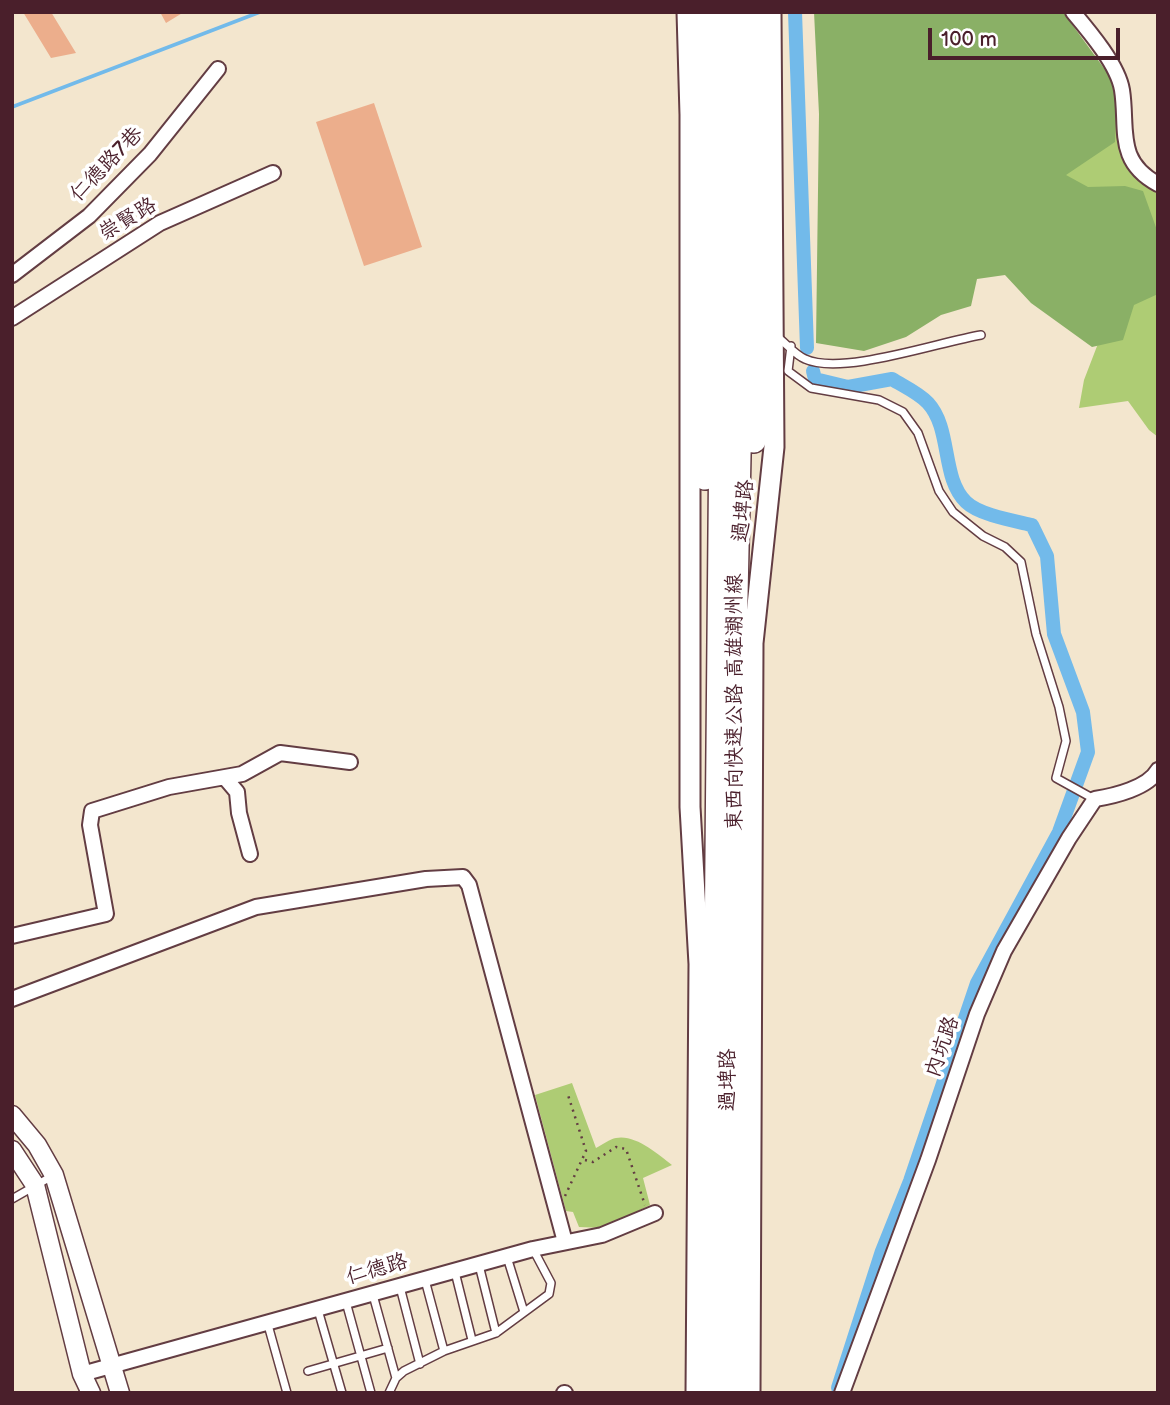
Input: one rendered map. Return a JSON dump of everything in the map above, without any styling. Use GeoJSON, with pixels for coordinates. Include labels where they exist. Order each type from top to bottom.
{"type":"FeatureCollection","features":[{"type":"Feature","properties":{"kind":"highway"},"geometry":{"type":"LineString","coordinates":[[701,12],[704,128],[704,642],[715,963]]}},
{"type":"Feature","properties":{"kind":"highway","name":"東西向快速公路 高雄潮州線"},"geometry":{"type":"LineString","coordinates":[[712,1393],[722,330],[718,12]]}},
{"type":"Feature","properties":{"kind":"highway","name":"東西向快速公路 高雄潮州線"},"geometry":{"type":"LineString","coordinates":[[733,1393],[737,964],[735,643],[742,315],[739,12]]}},
{"type":"Feature","properties":{"kind":"highway"},"geometry":{"type":"LineString","coordinates":[[735,643],[742,614],[760,314],[758,12]]}},
{"type":"Feature","properties":{"kind":"main road","name":"過埤路"},"geometry":{"type":"LineString","coordinates":[[687,12],[690,128],[690,807],[699,964],[696,1393]]}},
{"type":"Feature","properties":{"kind":"main road","name":"過埤路"},"geometry":{"type":"LineString","coordinates":[[750,1393],[753,643],[783,341],[771,12]]}},
{"type":"Feature","properties":{"kind":"street"},"geometry":{"type":"LineString","coordinates":[[1073,12],[1095,37],[1122,88],[1123,137],[1131,156],[1142,175],[1158,184]]}},
{"type":"Feature","properties":{"kind":"street","name":"仁德路7巷"},"geometry":{"type":"LineString","coordinates":[[12,275],[89,216],[150,154],[218,69]]}},
{"type":"Feature","properties":{"kind":"street","name":"崇賢路"},"geometry":{"type":"LineString","coordinates":[[12,318],[160,223],[273,173]]}},
{"type":"Feature","properties":{"kind":"street"},"geometry":{"type":"LineString","coordinates":[[12,936],[106,914],[90,825],[92,811],[169,787],[226,779],[242,774],[280,752],[351,762]]}},
{"type":"Feature","properties":{"kind":"street"},"geometry":{"type":"LineString","coordinates":[[1095,799],[1112,797],[1152,779],[1158,770]]}},
{"type":"Feature","properties":{"kind":"street"},"geometry":{"type":"LineString","coordinates":[[226,779],[237,792],[239,813],[250,854]]}},
{"type":"Feature","properties":{"kind":"street","name":"內坑路"},"geometry":{"type":"LineString","coordinates":[[842,1393],[928,1160],[976,1014],[1004,951],[1069,838],[1095,799]]}},
{"type":"Feature","properties":{"kind":"street"},"geometry":{"type":"LineString","coordinates":[[12,999],[256,908],[426,879],[463,877],[468,885],[565,1242]]}},
{"type":"Feature","properties":{"kind":"street"},"geometry":{"type":"LineString","coordinates":[[12,1115],[37,1145],[54,1175],[120,1393]]}},
{"type":"Feature","properties":{"kind":"street"},"geometry":{"type":"LineString","coordinates":[[12,1150],[35,1185],[82,1374],[91,1393]]}},
{"type":"Feature","properties":{"kind":"street","name":"仁德路"},"geometry":{"type":"LineString","coordinates":[[82,1374],[268,1325],[533,1249],[602,1235],[652,1214]]}},
{"type":"Feature","properties":{"kind":"lane"},"geometry":{"type":"LineString","coordinates":[[783,341],[805,359],[841,363],[876,360],[981,335]]}},
{"type":"Feature","properties":{"kind":"lane"},"geometry":{"type":"LineString","coordinates":[[783,341],[788,371],[811,388],[879,400],[903,412],[918,433],[939,491],[953,512],[1021,562],[1036,634],[1059,707],[1066,740],[1056,778],[1095,799]]}},
{"type":"Feature","properties":{"kind":"lane"},"geometry":{"type":"LineString","coordinates":[[12,1199],[54,1175]]}},
{"type":"Feature","properties":{"kind":"lane"},"geometry":{"type":"LineString","coordinates":[[389,1393],[396,1378],[444,1351],[496,1333],[549,1294],[552,1289],[533,1249]]}},
{"type":"Feature","properties":{"kind":"lane"},"geometry":{"type":"LineString","coordinates":[[507,1257],[524,1312]]}},
{"type":"Feature","properties":{"kind":"lane"},"geometry":{"type":"LineString","coordinates":[[479,1265],[496,1333]]}},
{"type":"Feature","properties":{"kind":"lane"},"geometry":{"type":"LineString","coordinates":[[455,1272],[472,1340]]}},
{"type":"Feature","properties":{"kind":"lane"},"geometry":{"type":"LineString","coordinates":[[425,1280],[444,1351]]}},
{"type":"Feature","properties":{"kind":"lane"},"geometry":{"type":"LineString","coordinates":[[400,1287],[420,1364]]}},
{"type":"Feature","properties":{"kind":"lane"},"geometry":{"type":"LineString","coordinates":[[373,1295],[396,1378]]}},
{"type":"Feature","properties":{"kind":"lane"},"geometry":{"type":"LineString","coordinates":[[346,1303],[371,1393]]}},
{"type":"Feature","properties":{"kind":"lane"},"geometry":{"type":"LineString","coordinates":[[318,1310],[342,1393]]}},
{"type":"Feature","properties":{"kind":"lane"},"geometry":{"type":"LineString","coordinates":[[268,1325],[286,1393]]}},
{"type":"Feature","properties":{"kind":"lane"},"geometry":{"type":"LineString","coordinates":[[308,1371],[388,1348]]}},
{"type":"Feature","properties":{"kind":"path"},"geometry":{"type":"LineString","coordinates":[[555,1204],[563,1200],[586,1151],[568,1095]]}},
{"type":"Feature","properties":{"kind":"path"},"geometry":{"type":"LineString","coordinates":[[584,1160],[593,1162],[616,1147],[626,1149],[652,1214]]}},
{"type":"Feature","properties":{"kind":"green space"},"geometry":{"type":"Polygon","coordinates":[[[814,12],[1063,12],[1117,86],[1115,142],[1066,175],[1088,187],[1125,186],[1143,191],[1158,233],[1158,294],[1134,305],[1123,340],[1092,347],[1031,303],[1005,275],[977,279],[971,306],[941,315],[906,337],[864,351],[816,343],[819,114],[814,12]]]}},
{"type":"Feature","properties":{"kind":"green space"},"geometry":{"type":"Polygon","coordinates":[[[1112,93],[1121,129],[1131,151],[1147,169],[1158,176],[1158,437],[1149,430],[1128,401],[1079,408],[1084,380],[1104,328],[1001,118],[1112,93]]]}},
{"type":"Feature","properties":{"kind":"green space"},"geometry":{"type":"Polygon","coordinates":[[[572,1083],[596,1148],[614,1139],[631,1139],[646,1146],[672,1165],[643,1178],[650,1205],[604,1228],[579,1227],[573,1212],[566,1211],[535,1095],[572,1083]]]}},
{"type":"Feature","properties":{"kind":"building"},"geometry":{"type":"Polygon","coordinates":[[[23,12],[51,12],[76,53],[51,58],[23,12]]]}},
{"type":"Feature","properties":{"kind":"building"},"geometry":{"type":"Polygon","coordinates":[[[160,12],[184,12],[166,23],[160,12]]]}},
{"type":"Feature","properties":{"kind":"building"},"geometry":{"type":"Polygon","coordinates":[[[374,103],[422,247],[364,266],[316,122],[374,103]]]}},
{"type":"Feature","properties":{"kind":"waterway"},"geometry":{"type":"LineString","coordinates":[[12,107],[260,12]]}},
{"type":"Feature","properties":{"kind":"waterway"},"geometry":{"type":"LineString","coordinates":[[795,12],[807,348]]}},
{"type":"Feature","properties":{"kind":"waterway"},"geometry":{"type":"LineString","coordinates":[[813,371],[815,379],[848,387],[892,379],[920,396],[928,403],[941,426],[953,480],[966,502],[988,514],[1032,525],[1047,556],[1054,634],[1083,712],[1088,752],[1059,832],[977,983],[910,1181],[882,1251],[838,1388]]}}]}
